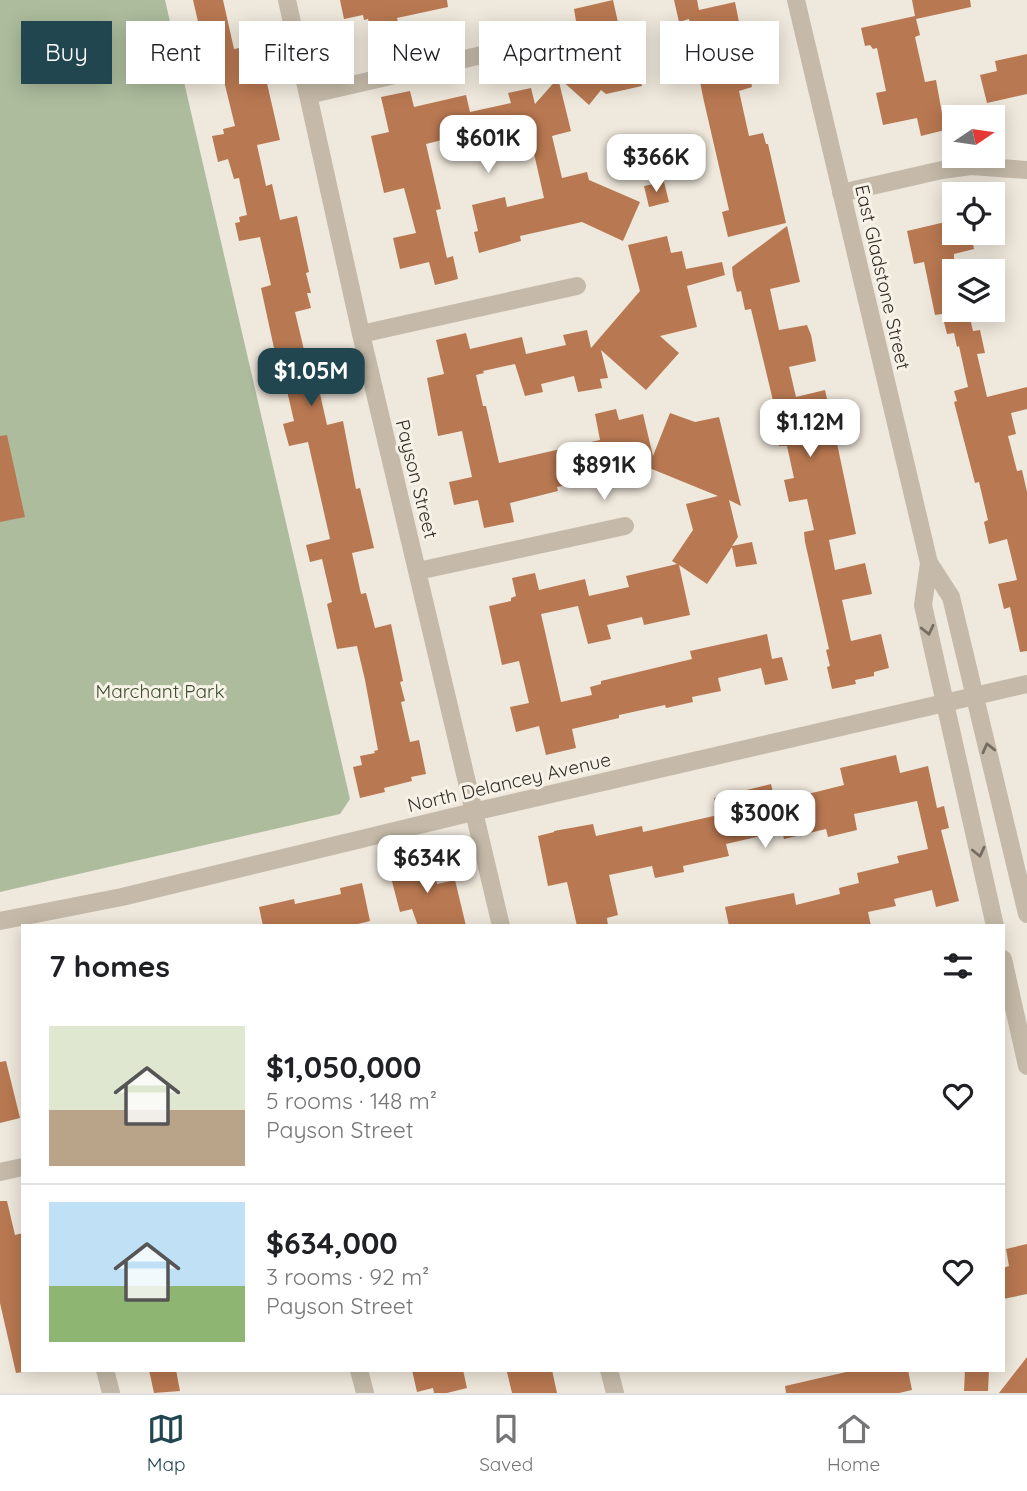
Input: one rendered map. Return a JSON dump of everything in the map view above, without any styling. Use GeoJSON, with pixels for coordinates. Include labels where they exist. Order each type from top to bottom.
{"type":"FeatureCollection","features":[{"type":"Feature","properties":{"kind":"street","name":"Payson Street"},"geometry":{"type":"LineString","coordinates":[[287,0],[361,334],[501,924]]}},
{"type":"Feature","properties":{"kind":"street","name":"East Gladstone Street"},"geometry":{"type":"LineString","coordinates":[[796,0],[929,563],[951,597],[1027,914]]}},
{"type":"Feature","properties":{"kind":"street"},"geometry":{"type":"LineString","coordinates":[[308,95],[479,56]]}},
{"type":"Feature","properties":{"kind":"street"},"geometry":{"type":"LineString","coordinates":[[841,193],[971,166],[1027,170]]}},
{"type":"Feature","properties":{"kind":"street"},"geometry":{"type":"LineString","coordinates":[[361,334],[577,286]]}},
{"type":"Feature","properties":{"kind":"street"},"geometry":{"type":"LineString","coordinates":[[418,571],[625,526]]}},
{"type":"Feature","properties":{"kind":"street","name":"East Gladstone Street"},"geometry":{"type":"LineString","coordinates":[[929,563],[923,605],[995,924]]}},
{"type":"Feature","properties":{"kind":"street","name":"North Delancey Avenue"},"geometry":{"type":"LineString","coordinates":[[0,921],[122,897],[1027,684]]}},
{"type":"Feature","properties":{"kind":"street"},"geometry":{"type":"LineString","coordinates":[[1005,968],[1027,1066]]}},
{"type":"Feature","properties":{"kind":"street"},"geometry":{"type":"LineString","coordinates":[[0,1172],[21,1167]]}},
{"type":"Feature","properties":{"kind":"street"},"geometry":{"type":"LineString","coordinates":[[106,1372],[111,1393]]}},
{"type":"Feature","properties":{"kind":"street"},"geometry":{"type":"LineString","coordinates":[[360,1372],[365,1393]]}},
{"type":"Feature","properties":{"kind":"street"},"geometry":{"type":"LineString","coordinates":[[610,1372],[615,1393]]}},
{"type":"Feature","properties":{"kind":"green space","name":"Marchant Park"},"geometry":{"type":"Polygon","coordinates":[[[0,0],[165,0],[170,21],[126,21],[126,84],[184,84],[350,799],[340,814],[0,892],[0,0]]]}},
{"type":"Feature","properties":{"kind":"building"},"geometry":{"type":"Polygon","coordinates":[[[193,0],[223,0],[234,49],[239,48],[239,84],[267,84],[280,140],[257,145],[266,186],[272,184],[280,220],[297,216],[309,272],[306,273],[311,293],[307,293],[311,308],[295,312],[304,350],[307,349],[308,353],[326,349],[332,373],[316,376],[327,425],[343,421],[356,489],[360,488],[374,548],[352,553],[361,594],[366,593],[375,628],[391,624],[403,681],[400,682],[405,701],[401,702],[410,742],[419,740],[426,774],[411,777],[412,781],[384,788],[385,792],[360,798],[353,767],[362,765],[360,756],[378,750],[365,680],[357,646],[337,649],[327,604],[332,602],[322,559],[310,562],[306,545],[330,539],[308,442],[289,446],[283,424],[294,421],[284,378],[269,381],[265,365],[277,362],[261,288],[271,285],[260,237],[239,241],[235,223],[240,222],[239,217],[247,215],[239,178],[234,179],[228,159],[218,162],[212,136],[224,134],[223,129],[235,126],[225,84],[225,21],[198,21],[193,0]]]}},
{"type":"Feature","properties":{"kind":"building"},"geometry":{"type":"Polygon","coordinates":[[[340,0],[447,0],[448,7],[397,18],[398,21],[368,21],[364,20],[363,15],[344,19],[340,0]]]}},
{"type":"Feature","properties":{"kind":"building"},"geometry":{"type":"Polygon","coordinates":[[[613,0],[618,21],[576,21],[574,9],[613,0]]]}},
{"type":"Feature","properties":{"kind":"building"},"geometry":{"type":"Polygon","coordinates":[[[674,0],[697,0],[699,10],[735,2],[739,21],[689,19],[679,21],[674,0]]]}},
{"type":"Feature","properties":{"kind":"building"},"geometry":{"type":"Polygon","coordinates":[[[912,0],[970,0],[971,7],[916,19],[920,35],[915,37],[925,82],[936,80],[942,113],[942,131],[921,136],[917,118],[883,125],[876,93],[886,91],[877,48],[865,46],[861,28],[915,16],[912,0]]]}},
{"type":"Feature","properties":{"kind":"building"},"geometry":{"type":"Polygon","coordinates":[[[1027,54],[1027,94],[987,103],[980,75],[997,71],[995,61],[1027,54]]]}},
{"type":"Feature","properties":{"kind":"building"},"geometry":{"type":"Polygon","coordinates":[[[553,84],[559,84],[571,131],[552,136],[562,178],[587,172],[589,180],[640,202],[623,241],[582,222],[520,236],[521,241],[479,253],[474,232],[478,231],[472,205],[505,197],[507,207],[544,198],[531,140],[525,142],[523,132],[468,145],[462,135],[426,144],[441,209],[436,210],[447,258],[453,256],[458,279],[435,285],[429,262],[400,269],[393,238],[416,233],[404,188],[384,193],[371,136],[389,132],[381,97],[410,91],[414,107],[466,95],[470,112],[511,103],[508,93],[531,88],[535,104],[553,84]]]}},
{"type":"Feature","properties":{"kind":"building"},"geometry":{"type":"Polygon","coordinates":[[[566,84],[642,84],[606,94],[601,90],[589,105],[566,84]]]}},
{"type":"Feature","properties":{"kind":"building"},"geometry":{"type":"Polygon","coordinates":[[[700,84],[751,84],[752,87],[739,91],[749,136],[763,133],[768,144],[786,223],[728,237],[722,212],[729,210],[700,84]]]}},
{"type":"Feature","properties":{"kind":"building"},"geometry":{"type":"Polygon","coordinates":[[[664,182],[669,202],[649,207],[644,186],[664,182]]]}},
{"type":"Feature","properties":{"kind":"building"},"geometry":{"type":"Polygon","coordinates":[[[942,223],[942,245],[973,245],[974,249],[954,254],[954,259],[942,259],[942,314],[935,315],[924,262],[914,264],[907,231],[942,223]]]}},
{"type":"Feature","properties":{"kind":"building"},"geometry":{"type":"Polygon","coordinates":[[[787,226],[800,282],[770,289],[779,330],[807,325],[811,335],[816,361],[789,367],[796,397],[825,390],[834,429],[856,534],[829,540],[835,570],[865,563],[872,594],[842,600],[851,641],[881,634],[889,668],[874,672],[874,676],[855,680],[856,684],[832,689],[827,667],[830,666],[826,650],[829,649],[805,542],[804,532],[814,530],[807,499],[789,502],[784,480],[794,478],[787,446],[779,446],[770,410],[775,409],[751,309],[745,310],[741,291],[737,292],[732,267],[787,226]]]}},
{"type":"Feature","properties":{"kind":"building"},"geometry":{"type":"Polygon","coordinates":[[[667,236],[671,253],[682,251],[686,269],[722,262],[725,275],[687,286],[697,327],[660,336],[679,353],[646,390],[601,350],[608,378],[600,379],[602,388],[578,392],[574,376],[541,384],[543,392],[525,396],[515,364],[476,375],[483,406],[486,406],[499,463],[600,440],[595,414],[616,409],[619,420],[643,414],[653,456],[670,413],[695,422],[719,417],[741,506],[729,500],[738,537],[732,546],[752,542],[757,564],[736,567],[732,547],[707,584],[679,565],[690,615],[644,625],[642,617],[607,625],[611,639],[588,644],[578,606],[541,614],[561,702],[592,695],[590,687],[601,684],[601,681],[692,659],[690,651],[767,634],[772,659],[782,657],[788,680],[765,685],[761,668],[718,678],[721,691],[692,697],[693,702],[619,715],[619,718],[572,729],[576,748],[546,755],[539,726],[516,732],[510,707],[529,703],[519,661],[502,665],[489,606],[511,601],[511,598],[516,596],[512,578],[535,573],[539,590],[585,579],[589,596],[629,587],[626,576],[677,564],[672,561],[693,530],[686,504],[718,496],[615,454],[619,469],[576,479],[577,483],[557,487],[558,491],[510,503],[514,522],[484,528],[478,500],[454,505],[449,482],[472,477],[462,431],[438,436],[427,378],[444,374],[436,340],[466,333],[470,349],[522,337],[526,354],[566,345],[563,335],[587,330],[591,348],[640,291],[628,245],[667,236]]]}},
{"type":"Feature","properties":{"kind":"building"},"geometry":{"type":"Polygon","coordinates":[[[944,322],[971,322],[973,331],[980,330],[985,353],[977,354],[987,397],[1027,387],[1027,409],[1011,413],[1016,434],[1008,436],[1017,471],[1022,470],[1027,492],[1027,651],[1020,652],[1010,607],[1004,609],[998,584],[1017,580],[1007,539],[989,544],[984,522],[988,520],[979,482],[975,483],[954,402],[957,401],[954,391],[968,387],[954,333],[947,334],[944,322]]]}},
{"type":"Feature","properties":{"kind":"building"},"geometry":{"type":"Polygon","coordinates":[[[7,435],[25,517],[0,522],[0,436],[7,435]]]}},
{"type":"Feature","properties":{"kind":"building"},"geometry":{"type":"Polygon","coordinates":[[[896,755],[900,773],[928,766],[937,808],[944,806],[949,828],[941,830],[959,901],[936,907],[932,890],[894,899],[896,906],[868,912],[871,924],[729,924],[725,907],[794,893],[796,905],[840,894],[839,888],[859,883],[857,873],[899,863],[897,856],[928,849],[917,801],[854,814],[857,830],[828,837],[826,829],[784,839],[782,831],[726,844],[729,856],[683,866],[684,872],[655,878],[652,866],[609,875],[618,915],[607,918],[608,924],[577,924],[567,882],[548,886],[538,836],[593,824],[596,836],[642,826],[643,832],[718,815],[714,798],[771,784],[775,801],[844,785],[840,768],[896,755]]]}},
{"type":"Feature","properties":{"kind":"building"},"geometry":{"type":"Polygon","coordinates":[[[431,857],[437,884],[455,880],[466,924],[417,924],[412,909],[400,912],[389,870],[431,857]]]}},
{"type":"Feature","properties":{"kind":"building"},"geometry":{"type":"Polygon","coordinates":[[[362,883],[370,921],[358,924],[263,924],[259,907],[294,899],[295,904],[341,894],[340,888],[362,883]]]}},
{"type":"Feature","properties":{"kind":"building"},"geometry":{"type":"Polygon","coordinates":[[[6,1061],[20,1118],[0,1123],[0,1062],[6,1061]]]}},
{"type":"Feature","properties":{"kind":"building"},"geometry":{"type":"Polygon","coordinates":[[[0,1201],[7,1201],[15,1235],[21,1234],[23,1372],[16,1373],[0,1303],[0,1201]]]}},
{"type":"Feature","properties":{"kind":"building"},"geometry":{"type":"Polygon","coordinates":[[[1027,1244],[1027,1294],[1005,1299],[1005,1267],[1009,1266],[1006,1249],[1027,1244]]]}},
{"type":"Feature","properties":{"kind":"building"},"geometry":{"type":"Polygon","coordinates":[[[1027,1357],[1027,1393],[999,1393],[1027,1357]]]}},
{"type":"Feature","properties":{"kind":"building"},"geometry":{"type":"Polygon","coordinates":[[[149,1372],[176,1372],[180,1391],[154,1393],[149,1372]]]}},
{"type":"Feature","properties":{"kind":"building"},"geometry":{"type":"Polygon","coordinates":[[[412,1372],[463,1372],[467,1388],[447,1393],[434,1393],[433,1388],[417,1392],[412,1372]]]}},
{"type":"Feature","properties":{"kind":"building"},"geometry":{"type":"Polygon","coordinates":[[[507,1372],[552,1372],[557,1393],[512,1393],[507,1372]]]}},
{"type":"Feature","properties":{"kind":"building"},"geometry":{"type":"Polygon","coordinates":[[[846,1372],[908,1372],[912,1390],[899,1393],[786,1393],[785,1386],[846,1372]]]}},
{"type":"Feature","properties":{"kind":"building"},"geometry":{"type":"Polygon","coordinates":[[[965,1372],[989,1372],[988,1391],[964,1391],[965,1372]]]}}]}
